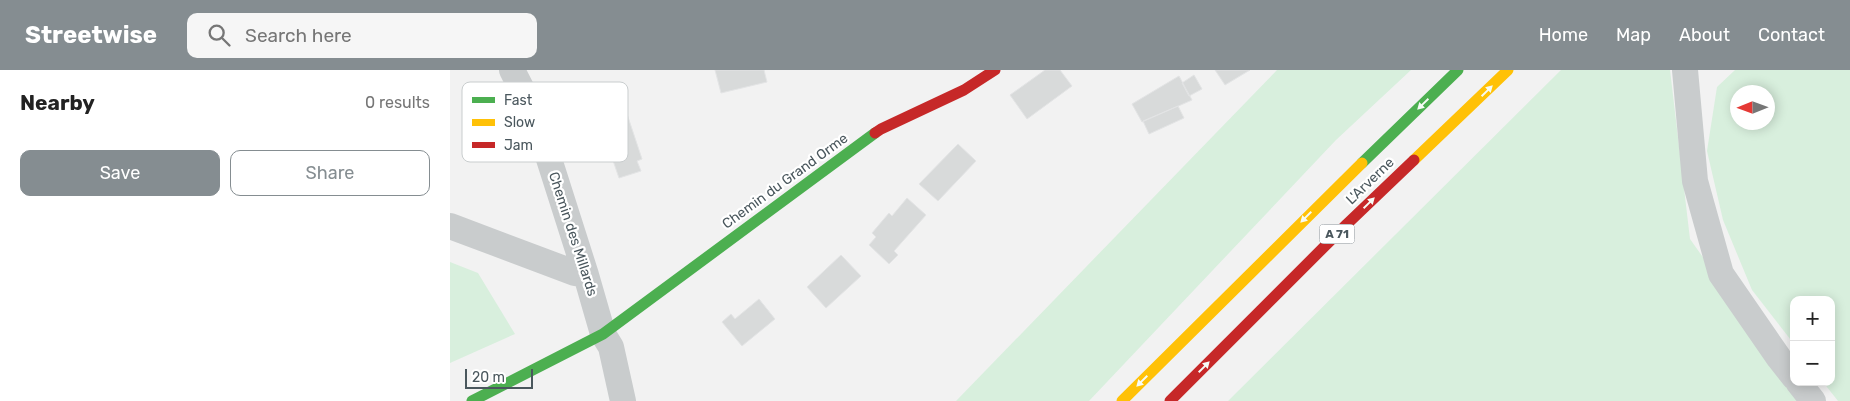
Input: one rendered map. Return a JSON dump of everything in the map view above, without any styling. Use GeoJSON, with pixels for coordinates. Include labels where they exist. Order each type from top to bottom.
{"type":"FeatureCollection","features":[{"type":"Feature","properties":{"kind":"main road","name":"Chemin du Grand Orme"},"geometry":{"type":"LineString","coordinates":[[472,401],[603,334],[881,129],[964,90],[995,70]]}},
{"type":"Feature","properties":{"kind":"main road","name":"L'Arverne"},"geometry":{"type":"LineString","coordinates":[[1122,401],[1458,70]]}},
{"type":"Feature","properties":{"kind":"main road","name":"L'Arverne"},"geometry":{"type":"LineString","coordinates":[[1170,401],[1347,224],[1508,70]]}},
{"type":"Feature","properties":{"kind":"street","name":"Chemin des Millards"},"geometry":{"type":"LineString","coordinates":[[512,70],[518,82]]}},
{"type":"Feature","properties":{"kind":"street"},"geometry":{"type":"LineString","coordinates":[[1685,70],[1695,181],[1721,274],[1790,372]]}},
{"type":"Feature","properties":{"kind":"street","name":"Chemin des Millards"},"geometry":{"type":"LineString","coordinates":[[550,162],[603,334],[611,347],[623,401]]}},
{"type":"Feature","properties":{"kind":"street"},"geometry":{"type":"LineString","coordinates":[[450,226],[575,273],[586,275]]}},
{"type":"Feature","properties":{"kind":"street"},"geometry":{"type":"LineString","coordinates":[[1801,386],[1813,401]]}},
{"type":"Feature","properties":{"kind":"green space"},"geometry":{"type":"Polygon","coordinates":[[[1277,70],[1411,70],[1336,140],[1089,401],[956,401],[1277,70]]]}},
{"type":"Feature","properties":{"kind":"green space"},"geometry":{"type":"Polygon","coordinates":[[[1561,70],[1670,70],[1690,239],[1790,380],[1790,386],[1794,386],[1805,401],[1228,401],[1561,70]]]}},
{"type":"Feature","properties":{"kind":"green space"},"geometry":{"type":"Polygon","coordinates":[[[1735,70],[1850,70],[1850,401],[1838,401],[1826,386],[1835,386],[1835,296],[1790,296],[1790,339],[1752,290],[1723,220],[1707,151],[1717,87],[1735,70]]]}},
{"type":"Feature","properties":{"kind":"green space"},"geometry":{"type":"Polygon","coordinates":[[[450,262],[478,273],[515,334],[450,363],[450,262]]]}},
{"type":"Feature","properties":{"kind":"building"},"geometry":{"type":"Polygon","coordinates":[[[715,70],[764,70],[767,82],[721,93],[715,70]]]}},
{"type":"Feature","properties":{"kind":"building"},"geometry":{"type":"Polygon","coordinates":[[[1045,70],[1060,70],[1072,86],[1027,119],[1010,95],[1045,70]]]}},
{"type":"Feature","properties":{"kind":"building"},"geometry":{"type":"Polygon","coordinates":[[[1215,70],[1250,70],[1225,85],[1215,70]]]}},
{"type":"Feature","properties":{"kind":"building"},"geometry":{"type":"Polygon","coordinates":[[[1194,75],[1202,89],[1189,96],[1182,83],[1194,75]]]}},
{"type":"Feature","properties":{"kind":"building"},"geometry":{"type":"Polygon","coordinates":[[[1179,76],[1192,100],[1142,122],[1132,104],[1179,76]]]}},
{"type":"Feature","properties":{"kind":"building"},"geometry":{"type":"Polygon","coordinates":[[[1178,106],[1184,118],[1149,134],[1143,121],[1178,106]]]}},
{"type":"Feature","properties":{"kind":"building"},"geometry":{"type":"Polygon","coordinates":[[[628,117],[642,159],[637,161],[641,171],[619,178],[614,162],[628,162],[628,117]]]}},
{"type":"Feature","properties":{"kind":"building"},"geometry":{"type":"Polygon","coordinates":[[[958,144],[976,161],[938,201],[919,184],[958,144]]]}},
{"type":"Feature","properties":{"kind":"building"},"geometry":{"type":"Polygon","coordinates":[[[907,198],[926,215],[894,251],[898,255],[889,264],[869,245],[876,237],[872,233],[889,213],[892,216],[907,198]]]}},
{"type":"Feature","properties":{"kind":"building"},"geometry":{"type":"Polygon","coordinates":[[[841,255],[861,276],[826,308],[807,287],[841,255]]]}},
{"type":"Feature","properties":{"kind":"building"},"geometry":{"type":"Polygon","coordinates":[[[759,299],[775,319],[742,346],[722,322],[731,314],[735,319],[759,299]]]}},
{"type":"Feature","properties":{"kind":"traffic: fast"},"geometry":{"type":"LineString","coordinates":[[1362,163],[1458,70]]}},
{"type":"Feature","properties":{"kind":"traffic: fast"},"geometry":{"type":"LineString","coordinates":[[472,401],[603,334],[875,133]]}},
{"type":"Feature","properties":{"kind":"traffic: slow"},"geometry":{"type":"LineString","coordinates":[[1414,160],[1508,70]]}},
{"type":"Feature","properties":{"kind":"traffic: slow"},"geometry":{"type":"LineString","coordinates":[[1122,401],[1362,163]]}},
{"type":"Feature","properties":{"kind":"traffic: jam"},"geometry":{"type":"LineString","coordinates":[[875,133],[964,90],[995,70]]}},
{"type":"Feature","properties":{"kind":"traffic: jam"},"geometry":{"type":"LineString","coordinates":[[1170,401],[1347,224],[1414,160]]}}]}
